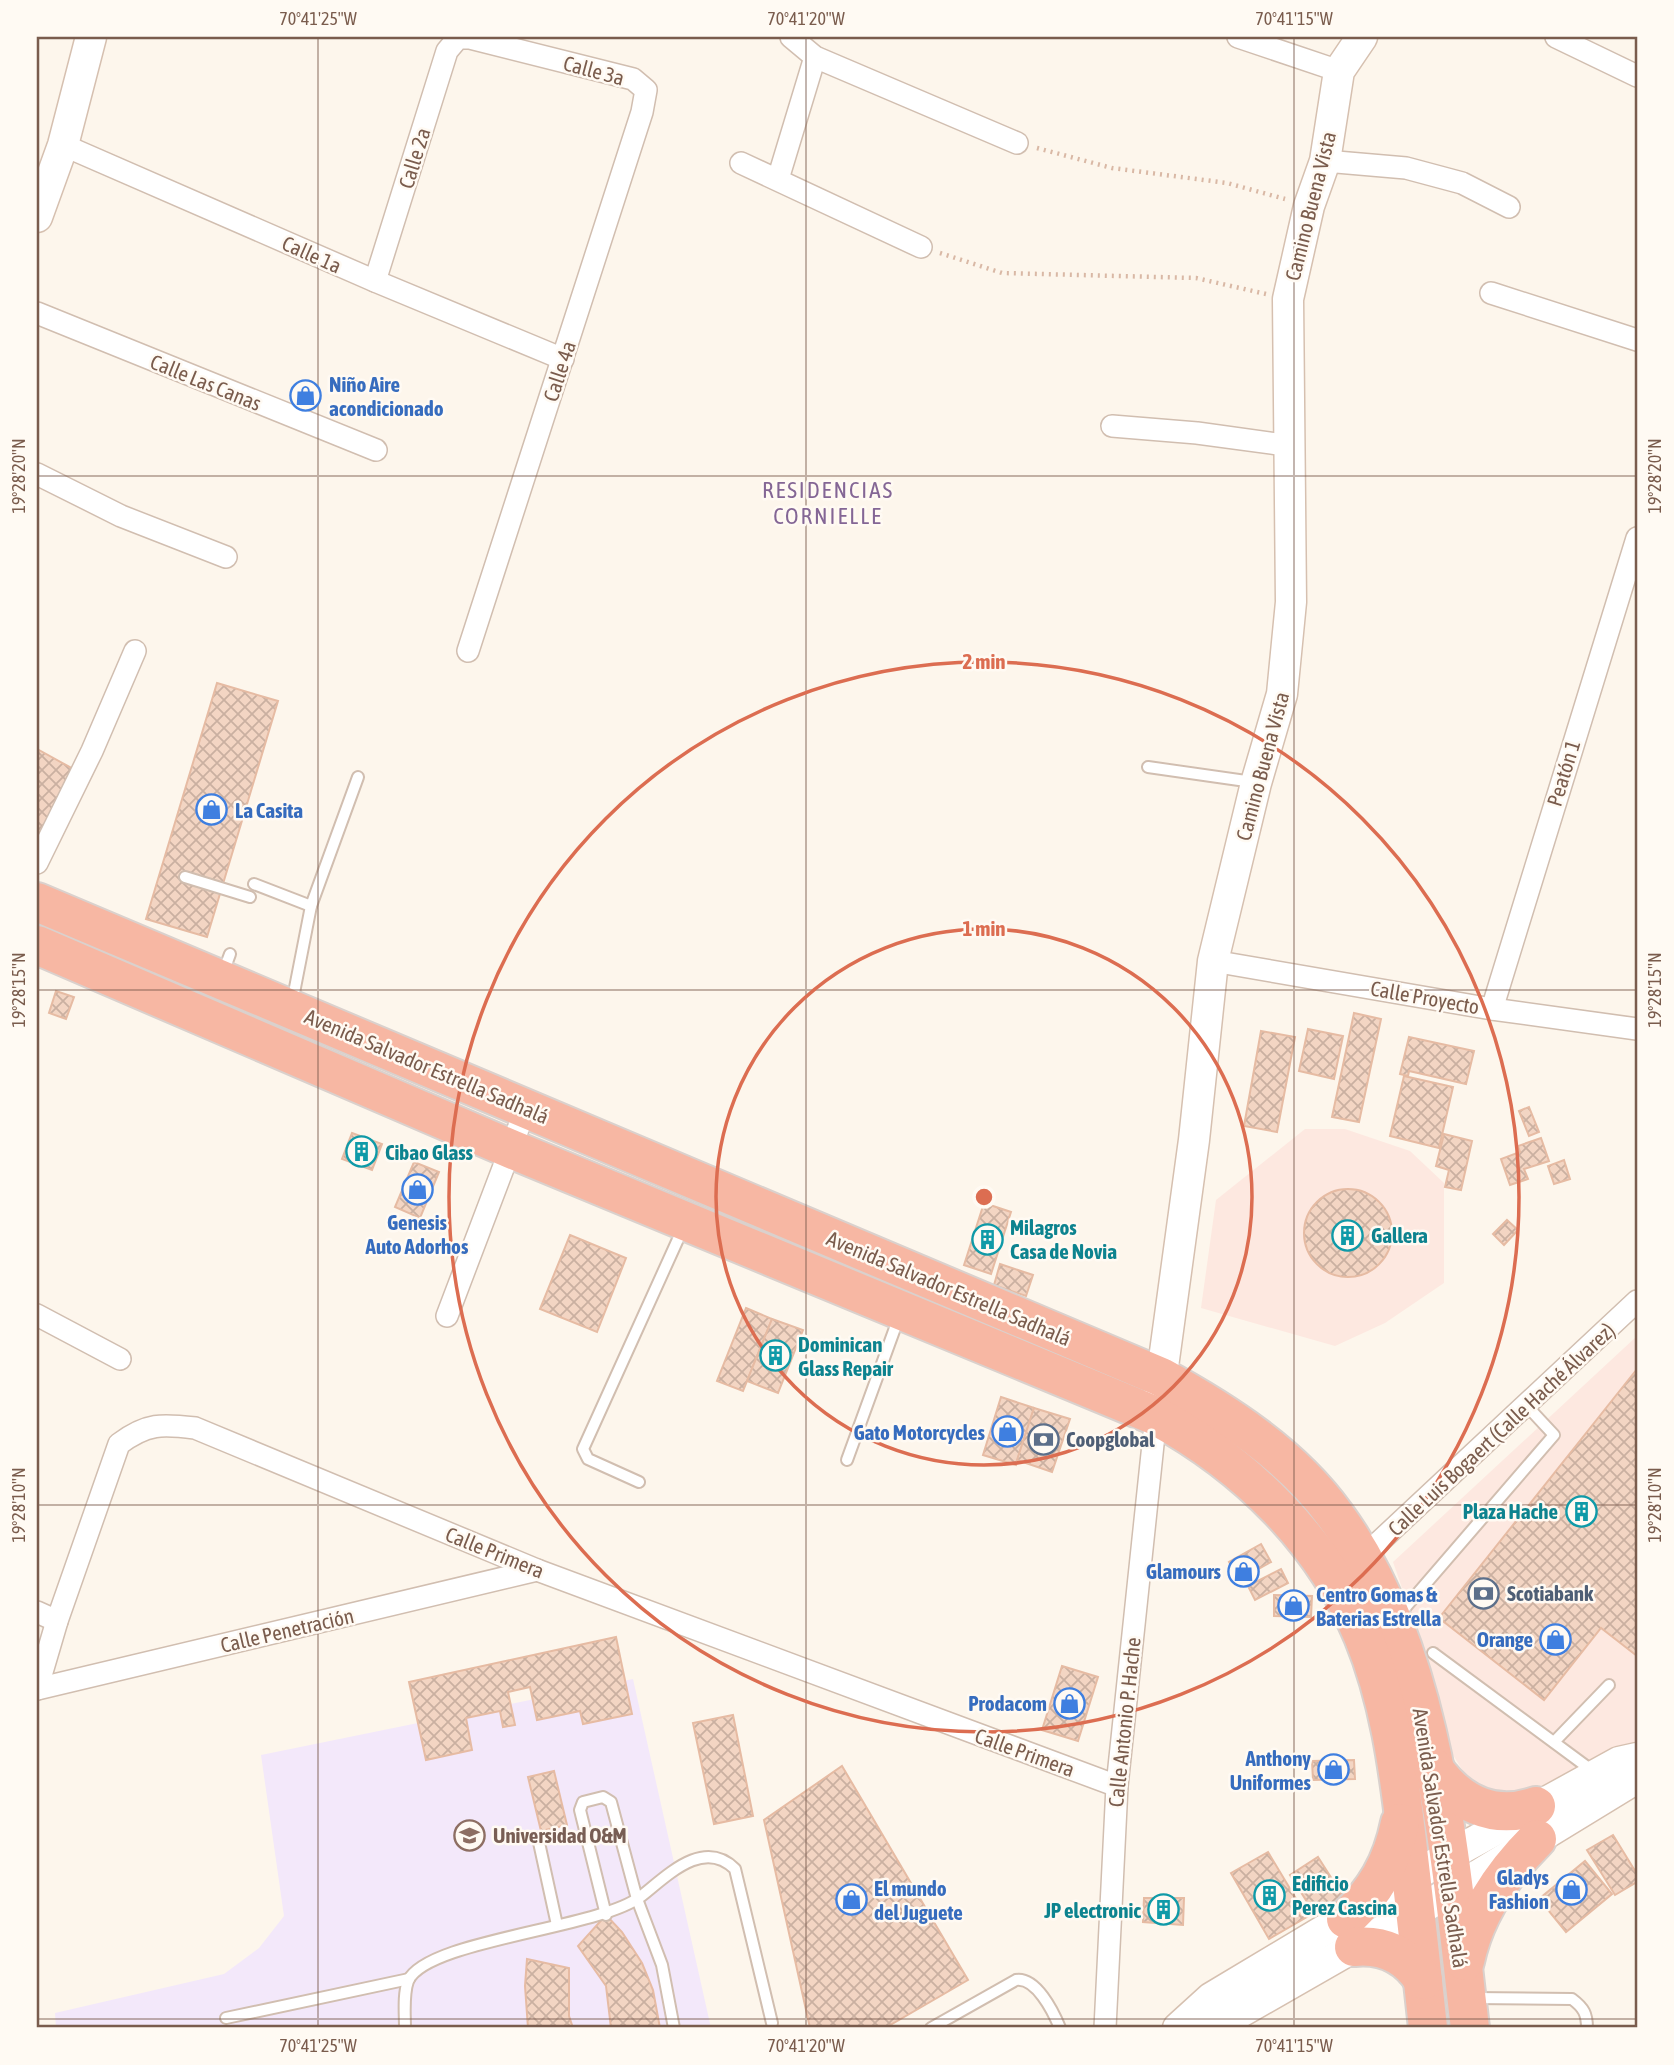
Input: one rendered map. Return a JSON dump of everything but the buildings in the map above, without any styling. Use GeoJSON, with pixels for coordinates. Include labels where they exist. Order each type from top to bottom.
{"type":"FeatureCollection","features":[{"type":"Feature","properties":{"kind":"highway","name":"Avenida Salvador Estrella Sadhalá"},"geometry":{"type":"LineString","coordinates":[[37,902],[159,947],[225,967],[291,1009],[1161,1377],[1203,1400],[1241,1426],[1298,1474],[1334,1512],[1364,1556],[1406,1654],[1433,1767],[1466,1999]]}},
{"type":"Feature","properties":{"kind":"highway","name":"Avenida Salvador Estrella Sadhalá"},"geometry":{"type":"LineString","coordinates":[[37,945],[511,1149],[1156,1416],[1190,1435],[1270,1497],[1329,1575],[1362,1634],[1374,1668],[1395,1746],[1428,2028]]}},
{"type":"Feature","properties":{"kind":"highway"},"geometry":{"type":"LineString","coordinates":[[1433,1767],[1460,1797],[1484,1809],[1510,1812],[1536,1823],[1489,1898],[1472,1933],[1466,1999]]}},
{"type":"Feature","properties":{"kind":"highway"},"geometry":{"type":"LineString","coordinates":[[1401,1793],[1400,1825],[1385,1870],[1368,1896],[1350,1933],[1374,1946],[1393,1952],[1410,1964],[1423,1980]]}},
{"type":"Feature","properties":{"kind":"street"},"geometry":{"type":"LineString","coordinates":[[37,217],[42,184],[63,145],[91,37]]}},
{"type":"Feature","properties":{"kind":"street"},"geometry":{"type":"LineString","coordinates":[[791,37],[815,57],[1017,143]]}},
{"type":"Feature","properties":{"kind":"street"},"geometry":{"type":"LineString","coordinates":[[1238,37],[1339,71]]}},
{"type":"Feature","properties":{"kind":"street","name":"Camino Buena Vista"},"geometry":{"type":"LineString","coordinates":[[1156,1416],[1194,1140],[1213,961],[1256,783],[1282,694],[1291,602],[1292,446],[1288,299],[1309,206],[1325,161],[1339,71],[1362,37]]}},
{"type":"Feature","properties":{"kind":"street"},"geometry":{"type":"LineString","coordinates":[[1556,37],[1637,76]]}},
{"type":"Feature","properties":{"kind":"street","name":"Calle 3a"},"geometry":{"type":"LineString","coordinates":[[457,38],[470,38],[633,79],[646,90]]}},
{"type":"Feature","properties":{"kind":"street","name":"Calle 2a"},"geometry":{"type":"LineString","coordinates":[[375,281],[447,51],[457,38]]}},
{"type":"Feature","properties":{"kind":"street"},"geometry":{"type":"LineString","coordinates":[[778,179],[815,57]]}},
{"type":"Feature","properties":{"kind":"street","name":"Calle 4a"},"geometry":{"type":"LineString","coordinates":[[468,652],[642,112],[646,90]]}},
{"type":"Feature","properties":{"kind":"street","name":"Calle 1a"},"geometry":{"type":"LineString","coordinates":[[63,145],[375,281],[563,359]]}},
{"type":"Feature","properties":{"kind":"street"},"geometry":{"type":"LineString","coordinates":[[1325,161],[1406,168],[1462,183],[1509,207]]}},
{"type":"Feature","properties":{"kind":"street"},"geometry":{"type":"LineString","coordinates":[[741,163],[921,247]]}},
{"type":"Feature","properties":{"kind":"street"},"geometry":{"type":"LineString","coordinates":[[1491,293],[1637,340]]}},
{"type":"Feature","properties":{"kind":"street","name":"Calle Las Canas"},"geometry":{"type":"LineString","coordinates":[[37,313],[376,450]]}},
{"type":"Feature","properties":{"kind":"street"},"geometry":{"type":"LineString","coordinates":[[1112,426],[1197,433],[1292,446]]}},
{"type":"Feature","properties":{"kind":"street"},"geometry":{"type":"LineString","coordinates":[[37,474],[121,516],[226,557]]}},
{"type":"Feature","properties":{"kind":"street","name":"Peatón 1"},"geometry":{"type":"LineString","coordinates":[[1492,1009],[1637,538]]}},
{"type":"Feature","properties":{"kind":"street"},"geometry":{"type":"LineString","coordinates":[[37,863],[92,751],[135,652]]}},
{"type":"Feature","properties":{"kind":"street","name":"Calle Proyecto"},"geometry":{"type":"LineString","coordinates":[[1213,961],[1492,1009],[1637,1029]]}},
{"type":"Feature","properties":{"kind":"street"},"geometry":{"type":"LineString","coordinates":[[447,1316],[526,1108]]}},
{"type":"Feature","properties":{"kind":"street","name":"Calle Luis Bogaert (Calle Haché Álvarez)"},"geometry":{"type":"LineString","coordinates":[[1364,1556],[1637,1301]]}},
{"type":"Feature","properties":{"kind":"street"},"geometry":{"type":"LineString","coordinates":[[37,1315],[120,1359]]}},
{"type":"Feature","properties":{"kind":"street","name":"Calle Antonio P. Hache"},"geometry":{"type":"LineString","coordinates":[[1105,2028],[1116,1786],[1156,1416]]}},
{"type":"Feature","properties":{"kind":"street","name":"Calle Primera"},"geometry":{"type":"LineString","coordinates":[[37,1689],[57,1621],[119,1444],[139,1429],[166,1424],[195,1428],[537,1570],[1116,1786]]}},
{"type":"Feature","properties":{"kind":"street","name":"Calle Penetración"},"geometry":{"type":"LineString","coordinates":[[37,1689],[537,1570]]}},
{"type":"Feature","properties":{"kind":"street"},"geometry":{"type":"LineString","coordinates":[[37,1612],[57,1621]]}},
{"type":"Feature","properties":{"kind":"street"},"geometry":{"type":"LineString","coordinates":[[1536,1823],[1597,1774],[1619,1762],[1637,1758]]}},
{"type":"Feature","properties":{"kind":"street"},"geometry":{"type":"LineString","coordinates":[[1182,2026],[1211,1998],[1350,1933],[1536,1823],[1637,1775]]}},
{"type":"Feature","properties":{"kind":"lane"},"geometry":{"type":"LineString","coordinates":[[1148,767],[1256,783]]}},
{"type":"Feature","properties":{"kind":"lane"},"geometry":{"type":"LineString","coordinates":[[291,1009],[311,906],[358,777]]}},
{"type":"Feature","properties":{"kind":"lane"},"geometry":{"type":"LineString","coordinates":[[185,877],[250,897]]}},
{"type":"Feature","properties":{"kind":"lane"},"geometry":{"type":"LineString","coordinates":[[254,884],[311,906]]}},
{"type":"Feature","properties":{"kind":"lane"},"geometry":{"type":"LineString","coordinates":[[639,1482],[587,1459],[583,1449],[686,1222]]}},
{"type":"Feature","properties":{"kind":"lane"},"geometry":{"type":"LineString","coordinates":[[848,1460],[901,1311]]}},
{"type":"Feature","properties":{"kind":"lane"},"geometry":{"type":"LineString","coordinates":[[1393,1621],[1554,1435],[1525,1405]]}},
{"type":"Feature","properties":{"kind":"lane"},"geometry":{"type":"LineString","coordinates":[[1433,1653],[1597,1774]]}},
{"type":"Feature","properties":{"kind":"lane"},"geometry":{"type":"LineString","coordinates":[[1554,1742],[1609,1685]]}},
{"type":"Feature","properties":{"kind":"lane"},"geometry":{"type":"LineString","coordinates":[[606,1914],[580,1810],[583,1802],[603,1797],[611,1802],[637,1899],[662,1965],[674,2028]]}},
{"type":"Feature","properties":{"kind":"lane"},"geometry":{"type":"LineString","coordinates":[[538,1838],[557,1924]]}},
{"type":"Feature","properties":{"kind":"lane"},"geometry":{"type":"LineString","coordinates":[[226,2018],[409,1979],[427,1961],[557,1924],[606,1914],[637,1899],[689,1860],[708,1857],[724,1859],[735,1869],[772,2024]]}},
{"type":"Feature","properties":{"kind":"lane"},"geometry":{"type":"LineString","coordinates":[[405,2028],[409,1979]]}},
{"type":"Feature","properties":{"kind":"lane"},"geometry":{"type":"LineString","coordinates":[[931,2028],[1016,1980],[1025,1979],[1033,1983],[1060,2028]]}},
{"type":"Feature","properties":{"kind":"lane"},"geometry":{"type":"LineString","coordinates":[[1466,1999],[1572,1999],[1582,2006],[1587,2015],[1587,2028]]}},
{"type":"Feature","properties":{"kind":"path"},"geometry":{"type":"LineString","coordinates":[[1017,143],[1112,168],[1227,183],[1309,206]]}},
{"type":"Feature","properties":{"kind":"path"},"geometry":{"type":"LineString","coordinates":[[921,247],[1002,273],[1196,278],[1288,299]]}},
{"type":"Feature","properties":{"kind":"shaded area"},"geometry":{"type":"Polygon","coordinates":[[[1305,1129],[1345,1129],[1410,1151],[1444,1183],[1444,1283],[1385,1323],[1335,1346],[1201,1308],[1216,1200],[1305,1129]]]}},
{"type":"Feature","properties":{"kind":"shaded area"},"geometry":{"type":"Polygon","coordinates":[[[1637,1336],[1637,1743],[1559,1789],[1482,1801],[1451,1752],[1427,1660],[1393,1562],[1637,1336]]]}},
{"type":"Feature","properties":{"kind":"shaded area","name":"Universidad O&M"},"geometry":{"type":"Polygon","coordinates":[[[633,1679],[711,2028],[56,2028],[55,2013],[224,1974],[259,1948],[284,1916],[261,1755],[633,1679]]]}},
{"type":"Feature","properties":{"kind":"place","name":"Niño Aire acondicionado"},"geometry":{"type":"Point","coordinates":[306,396]}},
{"type":"Feature","properties":{"kind":"place","name":"La Casita"},"geometry":{"type":"Point","coordinates":[212,810]}},
{"type":"Feature","properties":{"kind":"place","name":"Cibao Glass"},"geometry":{"type":"Point","coordinates":[362,1152]}},
{"type":"Feature","properties":{"kind":"place","name":"Genesis Auto Adorhos"},"geometry":{"type":"Point","coordinates":[417,1190]}},
{"type":"Feature","properties":{"kind":"place","name":"Gallera"},"geometry":{"type":"Point","coordinates":[1348,1235]}},
{"type":"Feature","properties":{"kind":"place","name":"Milagros Casa de Novia"},"geometry":{"type":"Point","coordinates":[987,1239]}},
{"type":"Feature","properties":{"kind":"place","name":"Dominican Glass Repair"},"geometry":{"type":"Point","coordinates":[775,1356]}},
{"type":"Feature","properties":{"kind":"place","name":"Gato Motorcycles"},"geometry":{"type":"Point","coordinates":[1008,1432]}},
{"type":"Feature","properties":{"kind":"place","name":"Coopglobal"},"geometry":{"type":"Point","coordinates":[1043,1439]}},
{"type":"Feature","properties":{"kind":"place","name":"Plaza Hache"},"geometry":{"type":"Point","coordinates":[1581,1511]}},
{"type":"Feature","properties":{"kind":"place","name":"Glamours"},"geometry":{"type":"Point","coordinates":[1244,1571]}},
{"type":"Feature","properties":{"kind":"place","name":"Scotiabank"},"geometry":{"type":"Point","coordinates":[1484,1593]}},
{"type":"Feature","properties":{"kind":"place","name":"Centro Gomas & Baterias Estrella"},"geometry":{"type":"Point","coordinates":[1293,1606]}},
{"type":"Feature","properties":{"kind":"place","name":"Orange"},"geometry":{"type":"Point","coordinates":[1556,1639]}},
{"type":"Feature","properties":{"kind":"place","name":"Prodacom"},"geometry":{"type":"Point","coordinates":[1070,1703]}},
{"type":"Feature","properties":{"kind":"place","name":"Anthony Uniformes"},"geometry":{"type":"Point","coordinates":[1334,1770]}},
{"type":"Feature","properties":{"kind":"place","name":"Universidad O&M"},"geometry":{"type":"Point","coordinates":[470,1835]}},
{"type":"Feature","properties":{"kind":"place","name":"Gladys Fashion"},"geometry":{"type":"Point","coordinates":[1572,1889]}},
{"type":"Feature","properties":{"kind":"place","name":"Edificio Perez Cascina"},"geometry":{"type":"Point","coordinates":[1269,1895]}},
{"type":"Feature","properties":{"kind":"place","name":"El mundo del Juguete"},"geometry":{"type":"Point","coordinates":[851,1900]}},
{"type":"Feature","properties":{"kind":"place","name":"JP electronic"},"geometry":{"type":"Point","coordinates":[1164,1910]}},
{"type":"Feature","properties":{"kind":"district","name":"RESIDENCIAS CORNIELLE"},"geometry":{"type":"Point","coordinates":[828,503]}}]}
